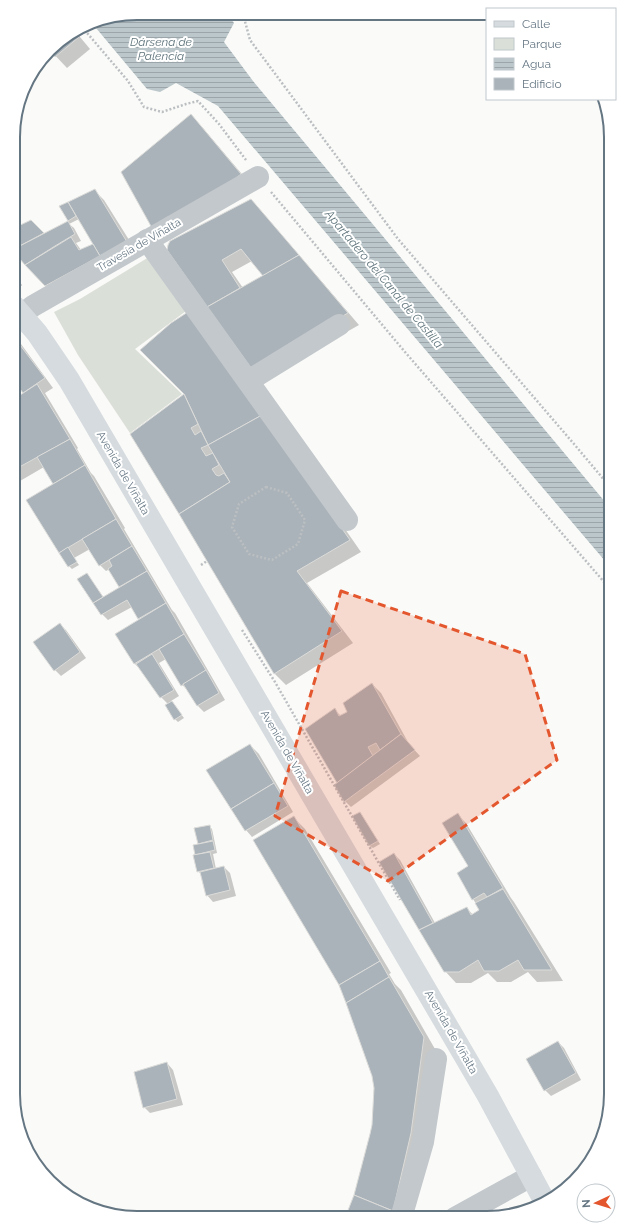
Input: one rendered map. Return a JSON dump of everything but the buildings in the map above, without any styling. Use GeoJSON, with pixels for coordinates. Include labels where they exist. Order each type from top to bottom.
{"type":"FeatureCollection","features":[{"type":"Feature","properties":{"kind":"main road","name":"Avenida de Viñalta"},"geometry":{"type":"LineString","coordinates":[[20,314],[37,333],[69,380],[488,1096],[542,1197]]}},
{"type":"Feature","properties":{"kind":"street","name":"Travesía de Viñalta"},"geometry":{"type":"LineString","coordinates":[[20,309],[33,306],[258,177]]}},
{"type":"Feature","properties":{"kind":"street"},"geometry":{"type":"LineString","coordinates":[[147,240],[347,520]]}},
{"type":"Feature","properties":{"kind":"street"},"geometry":{"type":"LineString","coordinates":[[248,381],[339,325]]}},
{"type":"Feature","properties":{"kind":"street"},"geometry":{"type":"LineString","coordinates":[[403,1211],[423,1142],[436,1059]]}},
{"type":"Feature","properties":{"kind":"street"},"geometry":{"type":"LineString","coordinates":[[468,1211],[531,1176]]}},
{"type":"Feature","properties":{"kind":"path"},"geometry":{"type":"LineString","coordinates":[[245,20],[250,40],[398,239],[604,480]]}},
{"type":"Feature","properties":{"kind":"path"},"geometry":{"type":"LineString","coordinates":[[86,32],[128,81],[144,107],[162,112],[198,101],[219,124],[258,177],[415,364],[604,582]]}},
{"type":"Feature","properties":{"kind":"path"},"geometry":{"type":"LineString","coordinates":[[266,487],[287,493],[305,520],[298,544],[272,560],[249,554],[241,542],[232,527],[239,504],[266,487]]}},
{"type":"Feature","properties":{"kind":"highlighted area"},"geometry":{"type":"Polygon","coordinates":[[[341,591],[525,654],[557,760],[388,881],[275,816],[341,591]]]}},
{"type":"Feature","properties":{"kind":"green space"},"geometry":{"type":"Polygon","coordinates":[[[149,257],[186,311],[135,349],[182,394],[130,433],[78,355],[54,312],[80,299],[149,257]]]}},
{"type":"Feature","properties":{"kind":"water"},"geometry":{"type":"Polygon","coordinates":[[[137,20],[232,20],[234,23],[224,42],[253,81],[604,501],[604,560],[218,106],[176,83],[160,92],[147,89],[96,28],[114,22],[137,20]]]}},
{"type":"Feature","properties":{"kind":"water label","name":"Dársena de Palencia"},"geometry":{"type":"Point","coordinates":[161,49]}},
{"type":"Feature","properties":{"kind":"water label","name":"Apartadero del Canal de Castilla"},"geometry":{"type":"Point","coordinates":[384,279]}}]}
